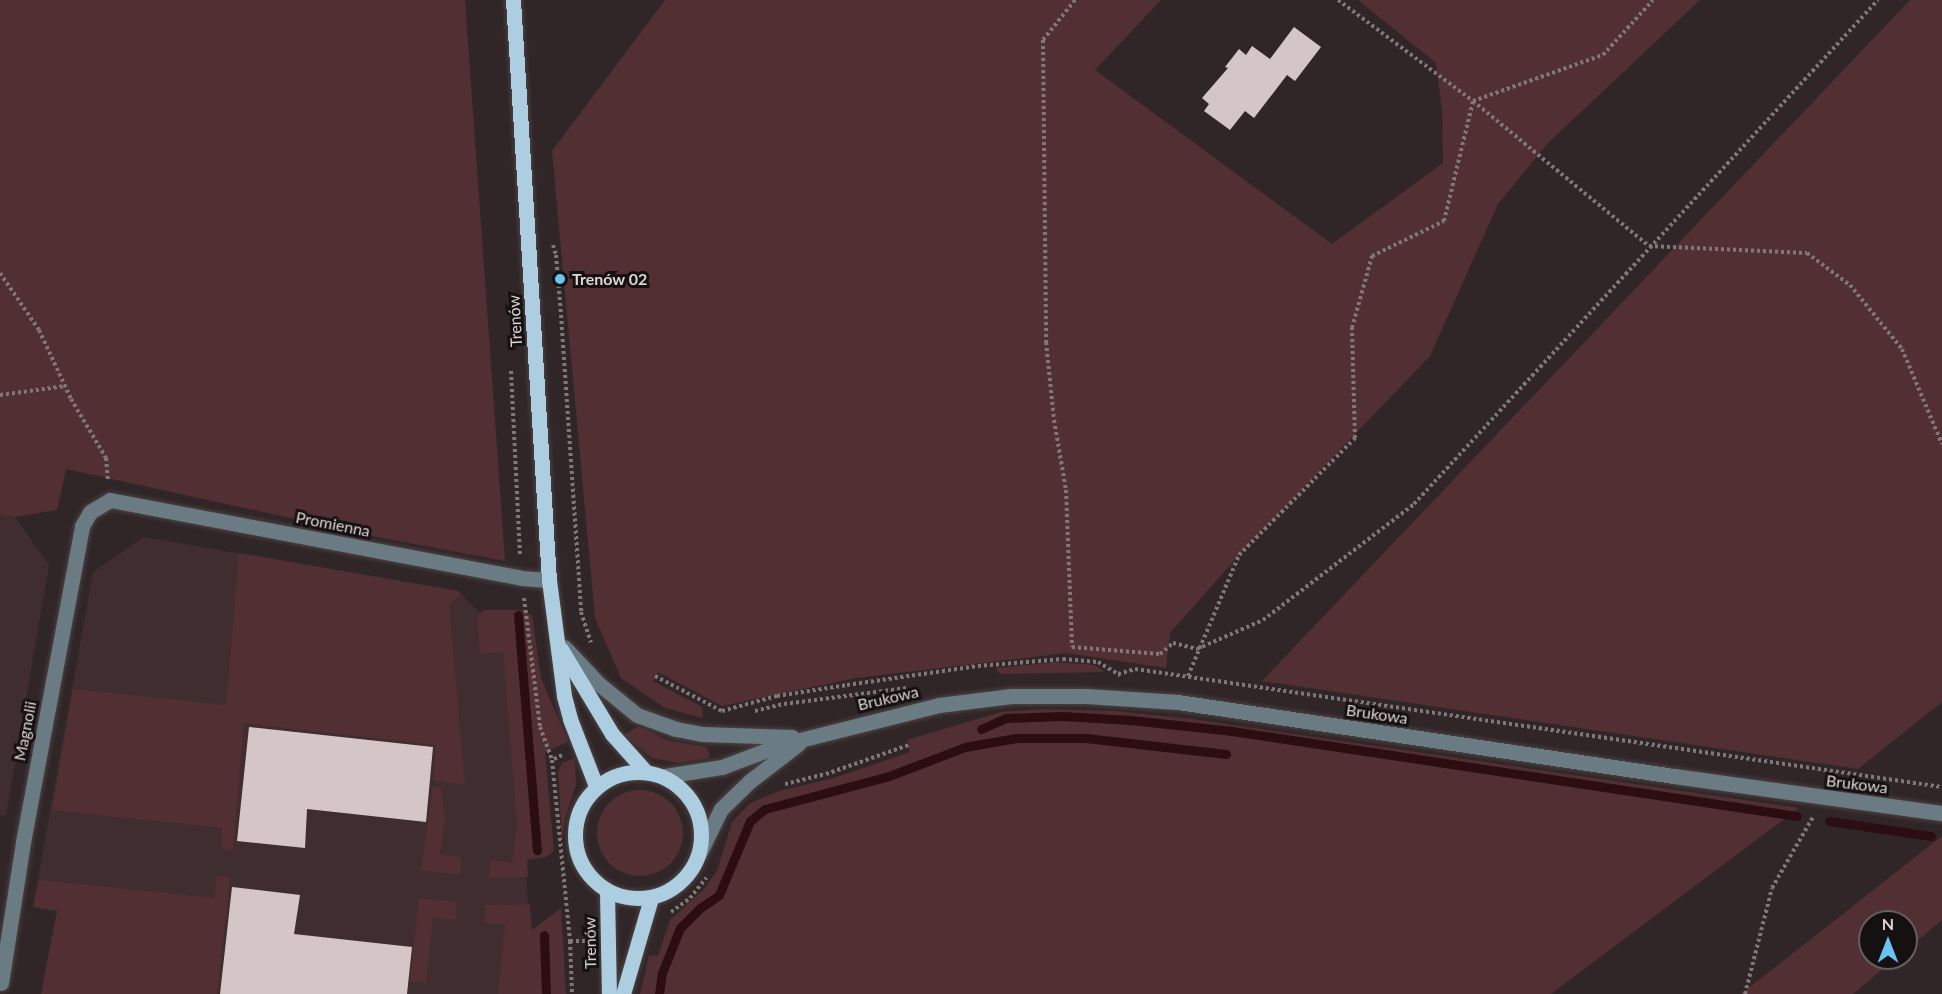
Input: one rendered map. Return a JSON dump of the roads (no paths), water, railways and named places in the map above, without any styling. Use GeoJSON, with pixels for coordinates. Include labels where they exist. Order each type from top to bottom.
{"type":"FeatureCollection","features":[{"type":"Feature","properties":{"kind":"main road","name":"Trenów"},"geometry":{"type":"LineString","coordinates":[[513,0],[549,580],[555,639],[570,719],[597,786]]}},
{"type":"Feature","properties":{"kind":"main road","name":"Trenów"},"geometry":{"type":"LineString","coordinates":[[555,639],[612,734],[646,772]]}},
{"type":"Feature","properties":{"kind":"main road"},"geometry":{"type":"LineString","coordinates":[[646,772],[665,776],[680,787],[692,802],[701,828],[699,856],[688,875],[672,890],[651,898],[607,892],[586,872],[574,842],[578,812],[597,786],[616,776],[646,772]]}},
{"type":"Feature","properties":{"kind":"main road","name":"Trenów"},"geometry":{"type":"LineString","coordinates":[[607,892],[609,994]]}},
{"type":"Feature","properties":{"kind":"main road"},"geometry":{"type":"LineString","coordinates":[[623,994],[651,898]]}},
{"type":"Feature","properties":{"kind":"street","name":"Promienna"},"geometry":{"type":"LineString","coordinates":[[110,500],[489,572],[549,580]]}},
{"type":"Feature","properties":{"kind":"street","name":"Magnolii"},"geometry":{"type":"LineString","coordinates":[[1,982],[23,842],[82,526],[90,512],[110,500]]}},
{"type":"Feature","properties":{"kind":"street"},"geometry":{"type":"LineString","coordinates":[[555,639],[599,684],[637,714],[676,729],[702,734],[807,737]]}},
{"type":"Feature","properties":{"kind":"street","name":"Brukowa"},"geometry":{"type":"LineString","coordinates":[[665,776],[722,766],[807,737],[939,705],[1011,696],[1086,696],[1178,702],[1823,798],[1942,813]]}},
{"type":"Feature","properties":{"kind":"street","name":"Brukowa"},"geometry":{"type":"LineString","coordinates":[[699,856],[721,809],[750,781],[807,737]]}},
{"type":"Feature","properties":{"kind":"waterway"},"geometry":{"type":"LineString","coordinates":[[518,615],[537,850]]}},
{"type":"Feature","properties":{"kind":"waterway"},"geometry":{"type":"LineString","coordinates":[[981,729],[1006,718],[1062,716],[1131,720],[1232,731],[1797,816]]}},
{"type":"Feature","properties":{"kind":"waterway"},"geometry":{"type":"LineString","coordinates":[[659,994],[662,973],[680,928],[700,908],[719,895],[750,821],[765,809],[889,776],[965,747],[1016,738],[1086,738],[1226,754]]}},
{"type":"Feature","properties":{"kind":"waterway"},"geometry":{"type":"LineString","coordinates":[[1829,821],[1931,836]]}},
{"type":"Feature","properties":{"kind":"waterway"},"geometry":{"type":"LineString","coordinates":[[544,935],[546,994]]}},
{"type":"Feature","properties":{"kind":"place","name":"Trenów 02"},"geometry":{"type":"Point","coordinates":[560,279]}}]}
